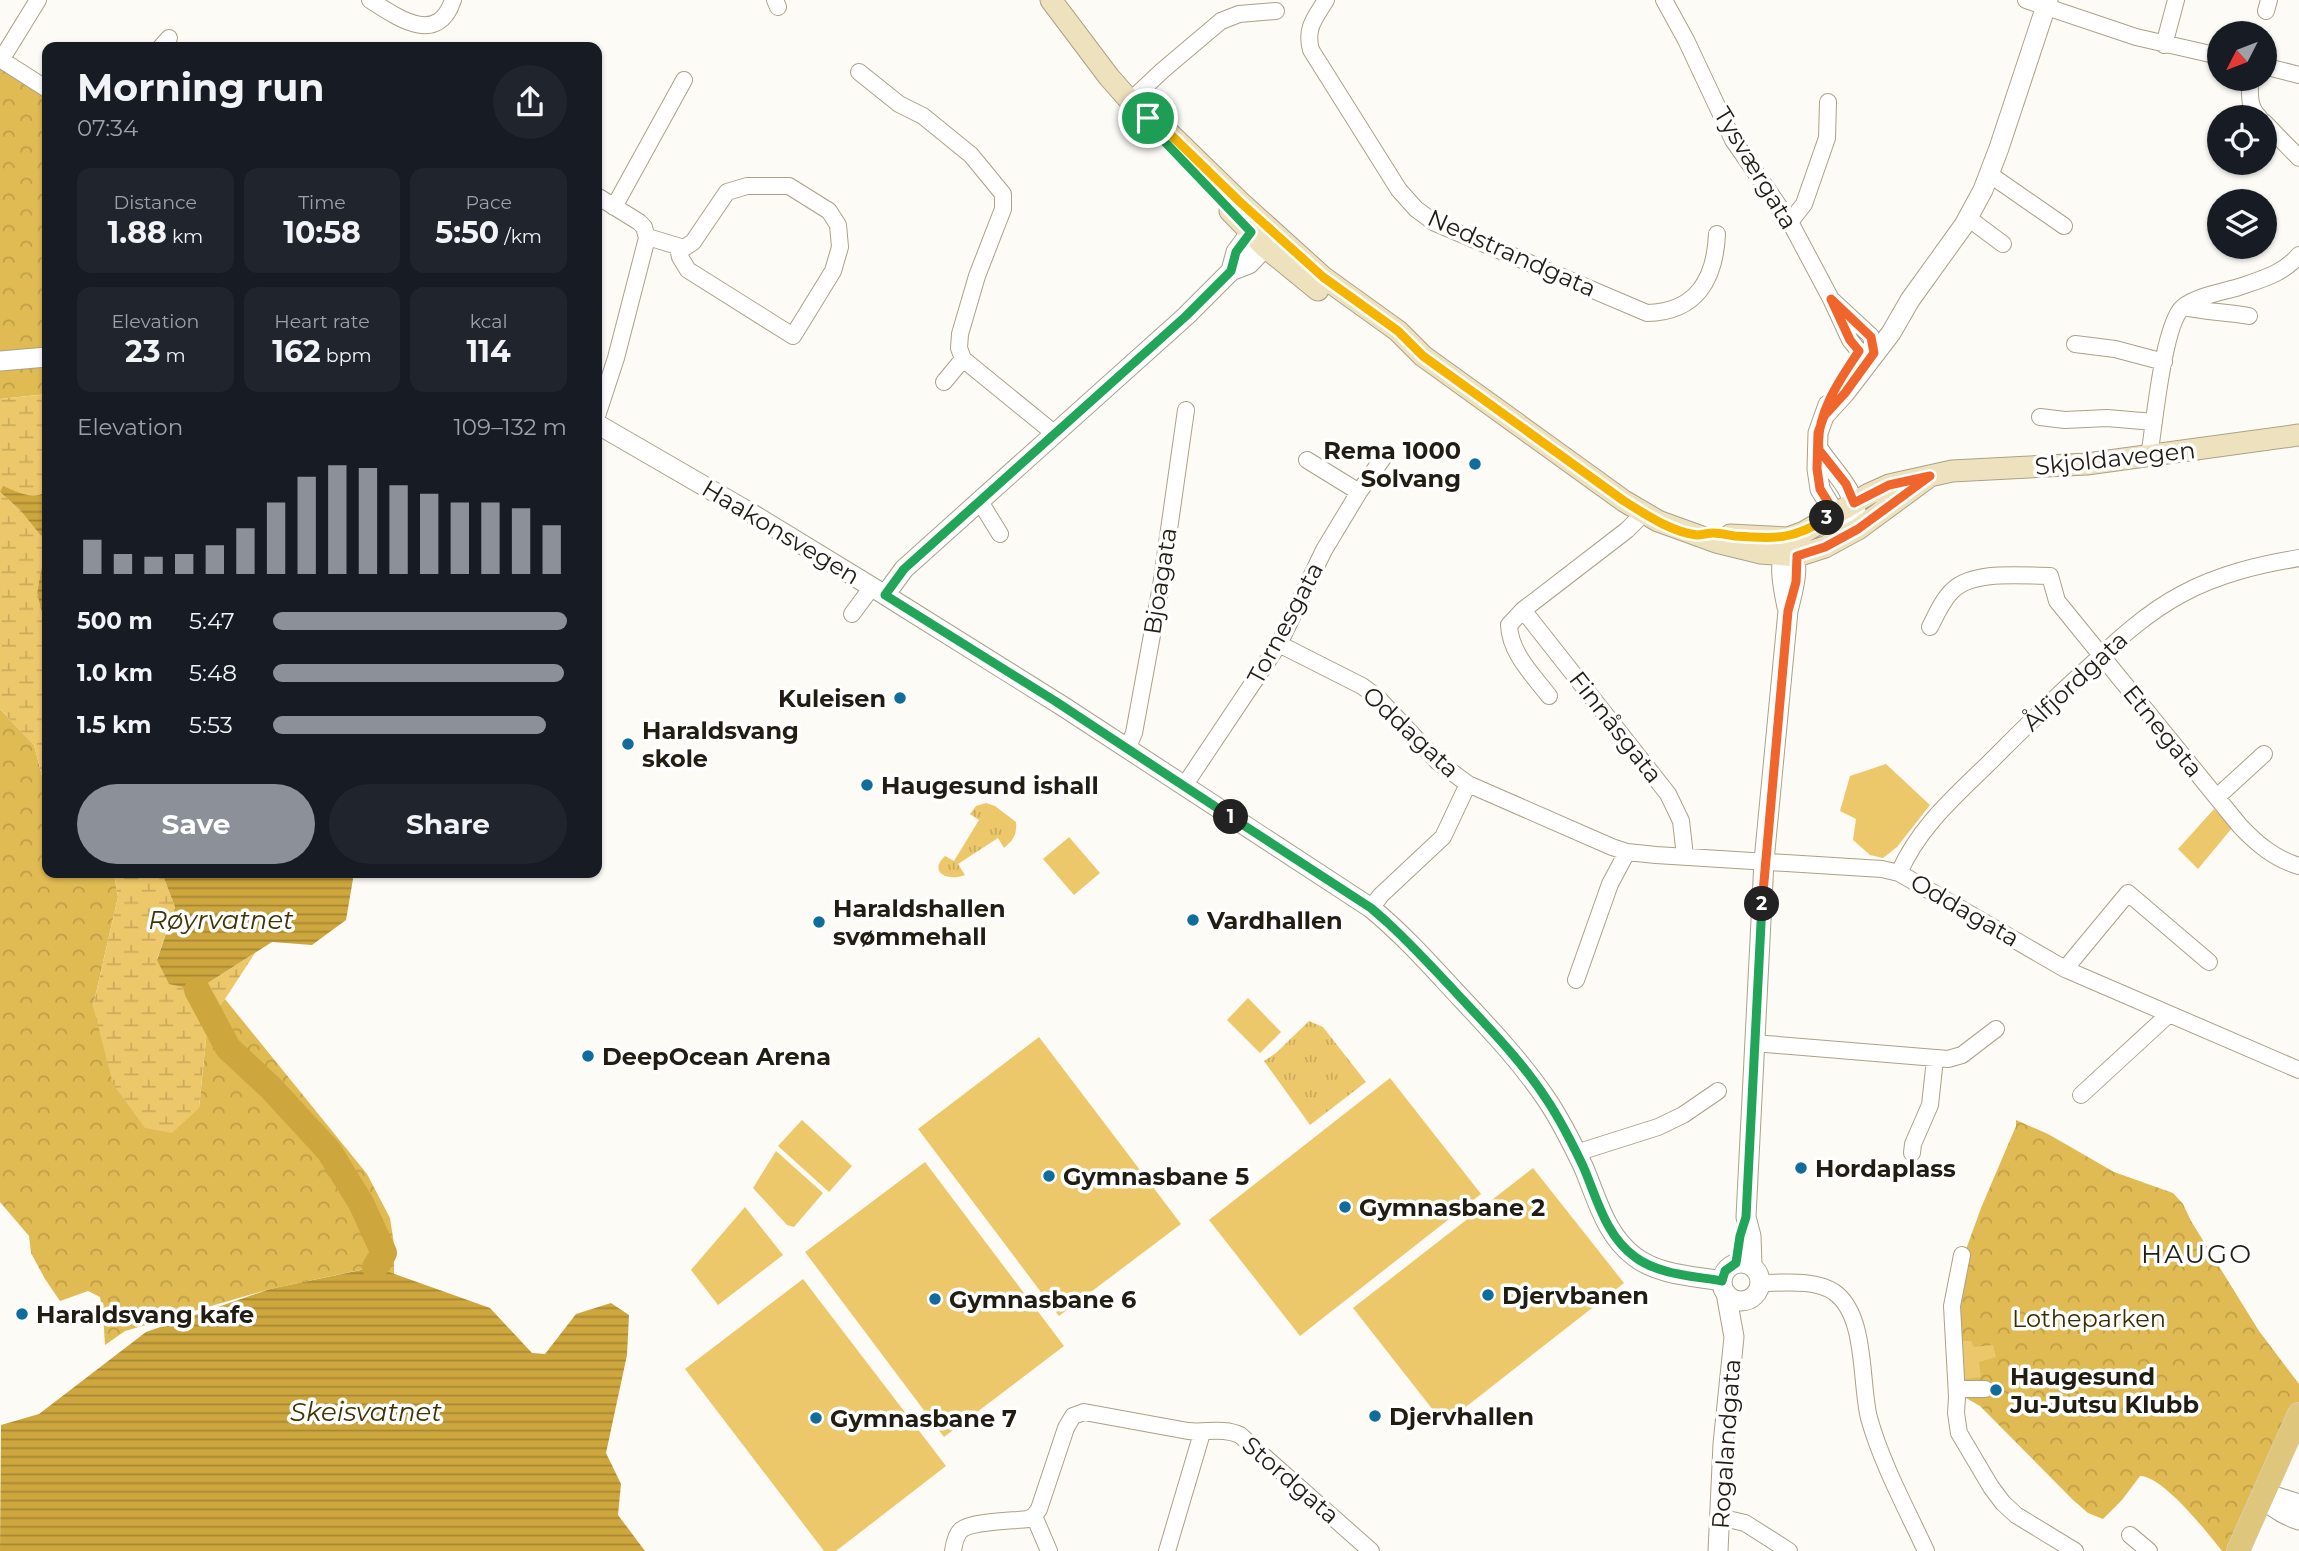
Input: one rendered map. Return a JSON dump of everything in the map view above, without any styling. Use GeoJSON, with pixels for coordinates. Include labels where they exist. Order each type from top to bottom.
{"type":"FeatureCollection","features":[{"type":"Feature","properties":{"kind":"main road","name":"Skjoldavegen"},"geometry":{"type":"LineString","coordinates":[[1051,0],[1083,45],[1148,118],[1164,141],[1332,301],[1393,341],[1423,356],[1644,513],[1697,535],[1714,533],[1734,536],[1788,550],[1825,547],[1858,529],[1930,476]]}},
{"type":"Feature","properties":{"kind":"main road","name":"Skjoldavegen"},"geometry":{"type":"LineString","coordinates":[[1788,550],[1804,532],[1889,485],[1952,471],[2087,464],[2299,435]]}},
{"type":"Feature","properties":{"kind":"main road"},"geometry":{"type":"LineString","coordinates":[[2252,1551],[2299,1414]]}},
{"type":"Feature","properties":{"kind":"main road"},"geometry":{"type":"LineString","coordinates":[[2238,1551],[2299,1446]]}},
{"type":"Feature","properties":{"kind":"street"},"geometry":{"type":"LineString","coordinates":[[37,0],[1,60],[42,86]]}},
{"type":"Feature","properties":{"kind":"street"},"geometry":{"type":"LineString","coordinates":[[370,0],[404,21],[419,25],[438,22],[448,13],[453,0]]}},
{"type":"Feature","properties":{"kind":"street","name":"Nedstrandgata"},"geometry":{"type":"LineString","coordinates":[[1326,0],[1311,25],[1308,39],[1311,50],[1399,190],[1416,209],[1435,223],[1647,313],[1663,313],[1690,301],[1709,275],[1716,254],[1717,234]]}},
{"type":"Feature","properties":{"kind":"street","name":"Tysværgata"},"geometry":{"type":"LineString","coordinates":[[1664,0],[1733,140],[1790,222],[1831,299],[1868,347]]}},
{"type":"Feature","properties":{"kind":"street"},"geometry":{"type":"LineString","coordinates":[[2026,0],[2047,4],[2112,30],[2207,54]]}},
{"type":"Feature","properties":{"kind":"street"},"geometry":{"type":"LineString","coordinates":[[2164,45],[2176,0]]}},
{"type":"Feature","properties":{"kind":"street"},"geometry":{"type":"LineString","coordinates":[[1858,529],[1835,513],[1820,489],[1817,469],[1818,433],[1824,416],[1845,393],[1868,347],[1891,333],[1910,300],[1968,218],[1999,149],[2047,4]]}},
{"type":"Feature","properties":{"kind":"street"},"geometry":{"type":"LineString","coordinates":[[1131,100],[1222,21],[1240,14],[1276,10]]}},
{"type":"Feature","properties":{"kind":"street"},"geometry":{"type":"LineString","coordinates":[[2277,69],[2299,75]]}},
{"type":"Feature","properties":{"kind":"street"},"geometry":{"type":"LineString","coordinates":[[859,72],[900,104],[923,116],[961,148],[990,176],[1003,194],[1003,209],[977,276],[960,334],[959,348],[963,359],[1055,434]]}},
{"type":"Feature","properties":{"kind":"street"},"geometry":{"type":"LineString","coordinates":[[614,207],[684,80]]}},
{"type":"Feature","properties":{"kind":"street"},"geometry":{"type":"LineString","coordinates":[[1790,222],[1804,204],[1827,138],[1828,102]]}},
{"type":"Feature","properties":{"kind":"street"},"geometry":{"type":"LineString","coordinates":[[2277,135],[2299,158]]}},
{"type":"Feature","properties":{"kind":"street"},"geometry":{"type":"LineString","coordinates":[[1989,174],[2064,226]]}},
{"type":"Feature","properties":{"kind":"street"},"geometry":{"type":"LineString","coordinates":[[647,238],[678,248],[689,246],[727,192],[747,186],[789,186],[829,211],[838,225],[840,247],[833,271],[793,336],[688,270],[678,248]]}},
{"type":"Feature","properties":{"kind":"street"},"geometry":{"type":"LineString","coordinates":[[602,199],[644,227],[647,238],[616,358],[602,401]]}},
{"type":"Feature","properties":{"kind":"street"},"geometry":{"type":"LineString","coordinates":[[1968,218],[2003,244]]}},
{"type":"Feature","properties":{"kind":"street","name":"Haakonsvegen"},"geometry":{"type":"LineString","coordinates":[[602,427],[878,591],[1186,316],[1231,271],[1236,252],[1262,236]]}},
{"type":"Feature","properties":{"kind":"street"},"geometry":{"type":"LineString","coordinates":[[2149,457],[2172,322],[2191,302],[2271,276],[2292,264],[2299,255]]}},
{"type":"Feature","properties":{"kind":"street"},"geometry":{"type":"LineString","coordinates":[[2184,307],[2249,316]]}},
{"type":"Feature","properties":{"kind":"street"},"geometry":{"type":"LineString","coordinates":[[2075,344],[2115,349],[2164,362]]}},
{"type":"Feature","properties":{"kind":"street"},"geometry":{"type":"LineString","coordinates":[[0,361],[42,357]]}},
{"type":"Feature","properties":{"kind":"street"},"geometry":{"type":"LineString","coordinates":[[944,382],[963,359]]}},
{"type":"Feature","properties":{"kind":"street","name":"Bjoagata"},"geometry":{"type":"LineString","coordinates":[[1127,749],[1133,733],[1161,586],[1186,410]]}},
{"type":"Feature","properties":{"kind":"street"},"geometry":{"type":"LineString","coordinates":[[2040,417],[2154,422]]}},
{"type":"Feature","properties":{"kind":"street"},"geometry":{"type":"LineString","coordinates":[[1819,450],[1846,484],[1854,503],[1858,529]]}},
{"type":"Feature","properties":{"kind":"street","name":"Tornesgata"},"geometry":{"type":"LineString","coordinates":[[1184,786],[1279,644],[1324,550],[1383,458]]}},
{"type":"Feature","properties":{"kind":"street"},"geometry":{"type":"LineString","coordinates":[[1307,460],[1359,492]]}},
{"type":"Feature","properties":{"kind":"street"},"geometry":{"type":"LineString","coordinates":[[979,500],[1000,534]]}},
{"type":"Feature","properties":{"kind":"street"},"geometry":{"type":"LineString","coordinates":[[1549,696],[1524,663],[1509,634],[1508,625],[1523,610],[1627,530],[1644,513]]}},
{"type":"Feature","properties":{"kind":"street","name":"Rogalandgata"},"geometry":{"type":"LineString","coordinates":[[1734,1336],[1741,1327],[1750,1277],[1751,1236],[1746,1217],[1754,1043],[1764,861],[1788,611],[1781,582],[1788,550]]}},
{"type":"Feature","properties":{"kind":"street","name":"Ålfjordgata"},"geometry":{"type":"LineString","coordinates":[[1899,873],[1907,855],[1938,811],[2036,715],[2155,610],[2180,594],[2234,572],[2299,558]]}},
{"type":"Feature","properties":{"kind":"street","name":"Etnegata"},"geometry":{"type":"LineString","coordinates":[[1930,627],[1952,590],[1968,580],[2050,576],[2057,601],[2256,843],[2275,856],[2299,866]]}},
{"type":"Feature","properties":{"kind":"street"},"geometry":{"type":"LineString","coordinates":[[852,614],[878,591],[1371,908],[1406,939],[1506,1046],[1547,1100],[1621,1245],[1636,1258],[1669,1272],[1724,1287],[1739,1301],[1750,1277]]}},
{"type":"Feature","properties":{"kind":"street","name":"Finnåsgata"},"geometry":{"type":"LineString","coordinates":[[1523,610],[1668,794],[1681,821],[1685,856]]}},
{"type":"Feature","properties":{"kind":"street","name":"Oddagata"},"geometry":{"type":"LineString","coordinates":[[1279,644],[1362,686],[1377,697],[1438,762],[1468,784],[1627,852],[1882,869],[1899,873],[2065,969],[2299,1070]]}},
{"type":"Feature","properties":{"kind":"street"},"geometry":{"type":"LineString","coordinates":[[2217,797],[2264,754]]}},
{"type":"Feature","properties":{"kind":"street","name":"Oddagata"},"geometry":{"type":"LineString","coordinates":[[1371,908],[1381,895],[1443,837],[1468,784]]}},
{"type":"Feature","properties":{"kind":"street"},"geometry":{"type":"LineString","coordinates":[[1576,980],[1610,884],[1627,852]]}},
{"type":"Feature","properties":{"kind":"street"},"geometry":{"type":"LineString","coordinates":[[2065,969],[2129,893],[2209,962]]}},
{"type":"Feature","properties":{"kind":"street"},"geometry":{"type":"LineString","coordinates":[[2081,1095],[2168,1015]]}},
{"type":"Feature","properties":{"kind":"street"},"geometry":{"type":"LineString","coordinates":[[1754,1043],[1948,1059],[1962,1055],[1996,1029]]}},
{"type":"Feature","properties":{"kind":"street"},"geometry":{"type":"LineString","coordinates":[[1912,1153],[1913,1144],[1930,1105],[1935,1059]]}},
{"type":"Feature","properties":{"kind":"street"},"geometry":{"type":"LineString","coordinates":[[1576,1153],[1658,1127],[1718,1091]]}},
{"type":"Feature","properties":{"kind":"street"},"geometry":{"type":"LineString","coordinates":[[1962,1255],[1952,1306],[1959,1433],[1991,1487],[2016,1515],[2075,1551]]}},
{"type":"Feature","properties":{"kind":"street"},"geometry":{"type":"LineString","coordinates":[[1724,1287],[1725,1271],[1750,1277],[1811,1284],[1835,1293],[1852,1313],[1857,1329],[1869,1418],[1882,1456],[1926,1551]]}},
{"type":"Feature","properties":{"kind":"street","name":"Rogalandgata"},"geometry":{"type":"LineString","coordinates":[[1718,1551],[1723,1444],[1734,1336],[1724,1287]]}},
{"type":"Feature","properties":{"kind":"street"},"geometry":{"type":"LineString","coordinates":[[1957,1389],[1985,1389]]}},
{"type":"Feature","properties":{"kind":"street","name":"Stordgata"},"geometry":{"type":"LineString","coordinates":[[1034,1516],[1039,1509],[1066,1428],[1073,1416],[1084,1412],[1202,1433],[1230,1431],[1240,1435],[1371,1551]]}},
{"type":"Feature","properties":{"kind":"street"},"geometry":{"type":"LineString","coordinates":[[1167,1551],[1202,1433]]}},
{"type":"Feature","properties":{"kind":"street"},"geometry":{"type":"LineString","coordinates":[[2270,1500],[2299,1504]]}},
{"type":"Feature","properties":{"kind":"street"},"geometry":{"type":"LineString","coordinates":[[2270,1500],[2287,1516],[2299,1520]]}},
{"type":"Feature","properties":{"kind":"street"},"geometry":{"type":"LineString","coordinates":[[953,1551],[961,1530],[1034,1516],[1049,1551]]}},
{"type":"Feature","properties":{"kind":"street"},"geometry":{"type":"LineString","coordinates":[[1719,1517],[1745,1523],[1789,1551]]}},
{"type":"Feature","properties":{"kind":"street"},"geometry":{"type":"LineString","coordinates":[[2130,1535],[2149,1551]]}},
{"type":"Feature","properties":{"kind":"green space"},"geometry":{"type":"Polygon","coordinates":[[[0,63],[42,87],[42,395],[0,399],[0,63]]]}},
{"type":"Feature","properties":{"kind":"green space"},"geometry":{"type":"Polygon","coordinates":[[[42,395],[42,494],[18,495],[0,492],[0,399],[42,395]]]}},
{"type":"Feature","properties":{"kind":"green space"},"geometry":{"type":"Polygon","coordinates":[[[0,492],[20,510],[42,537],[42,565],[37,593],[42,614],[42,776],[34,745],[0,709],[0,492]]]}},
{"type":"Feature","properties":{"kind":"green space"},"geometry":{"type":"Polygon","coordinates":[[[0,709],[34,745],[42,776],[42,878],[115,878],[118,897],[93,1006],[199,1108],[208,1019],[225,999],[367,1174],[390,1218],[394,1244],[394,1275],[374,1267],[270,1289],[125,1331],[105,1345],[100,1297],[88,1291],[60,1301],[31,1253],[29,1236],[0,1202],[0,709]]]}},
{"type":"Feature","properties":{"kind":"green space"},"geometry":{"type":"Polygon","coordinates":[[[1886,764],[1930,805],[1897,847],[1883,858],[1870,855],[1853,840],[1856,819],[1840,811],[1850,776],[1886,764]]]}},
{"type":"Feature","properties":{"kind":"green space"},"geometry":{"type":"Polygon","coordinates":[[[986,803],[995,806],[1016,822],[1012,839],[1004,848],[998,838],[958,864],[965,875],[952,877],[942,874],[938,867],[940,862],[945,856],[954,861],[979,820],[970,814],[976,806],[986,803]]]}},
{"type":"Feature","properties":{"kind":"green space"},"geometry":{"type":"Polygon","coordinates":[[[2214,809],[2232,828],[2198,869],[2178,849],[2214,809]]]}},
{"type":"Feature","properties":{"kind":"green space"},"geometry":{"type":"Polygon","coordinates":[[[1069,837],[1100,873],[1074,895],[1043,859],[1069,837]]]}},
{"type":"Feature","properties":{"kind":"green space"},"geometry":{"type":"Polygon","coordinates":[[[115,878],[164,878],[175,907],[157,959],[197,990],[255,953],[225,999],[208,1019],[199,1108],[172,1133],[145,1128],[113,1084],[93,1006],[118,897],[115,878]]]}},
{"type":"Feature","properties":{"kind":"green space"},"geometry":{"type":"Polygon","coordinates":[[[1248,998],[1281,1032],[1260,1053],[1227,1020],[1248,998]]]}},
{"type":"Feature","properties":{"kind":"green space"},"geometry":{"type":"Polygon","coordinates":[[[1309,1021],[1323,1027],[1366,1082],[1310,1125],[1264,1061],[1309,1021]]]}},
{"type":"Feature","properties":{"kind":"green space","name":"Gymnasbane 5"},"geometry":{"type":"Polygon","coordinates":[[[1039,1037],[1181,1224],[1059,1316],[918,1129],[1039,1037]]]}},
{"type":"Feature","properties":{"kind":"green space","name":"Gymnasbane 2"},"geometry":{"type":"Polygon","coordinates":[[[1390,1078],[1481,1194],[1300,1336],[1209,1220],[1390,1078]]]}},
{"type":"Feature","properties":{"kind":"green space"},"geometry":{"type":"Polygon","coordinates":[[[802,1120],[852,1166],[829,1192],[778,1146],[802,1120]]]}},
{"type":"Feature","properties":{"kind":"green space","name":"Lotheparken"},"geometry":{"type":"Polygon","coordinates":[[[2016,1120],[2048,1134],[2114,1172],[2173,1193],[2183,1204],[2259,1331],[2299,1384],[2299,1413],[2235,1551],[2222,1551],[2184,1506],[2150,1478],[2140,1476],[2103,1519],[2088,1513],[1980,1406],[1966,1398],[1959,1387],[1954,1374],[1964,1255],[2016,1126],[2016,1120]]]}},
{"type":"Feature","properties":{"kind":"green space"},"geometry":{"type":"Polygon","coordinates":[[[776,1151],[823,1193],[794,1227],[787,1225],[753,1188],[776,1151]]]}},
{"type":"Feature","properties":{"kind":"green space","name":"Gymnasbane 6"},"geometry":{"type":"Polygon","coordinates":[[[925,1162],[1064,1346],[944,1437],[805,1252],[925,1162]]]}},
{"type":"Feature","properties":{"kind":"green space","name":"Djervbanen"},"geometry":{"type":"Polygon","coordinates":[[[1533,1168],[1624,1283],[1444,1424],[1353,1308],[1533,1168]]]}},
{"type":"Feature","properties":{"kind":"green space"},"geometry":{"type":"Polygon","coordinates":[[[745,1207],[783,1255],[718,1305],[691,1270],[745,1207]]]}},
{"type":"Feature","properties":{"kind":"green space","name":"Gymnasbane 7"},"geometry":{"type":"Polygon","coordinates":[[[803,1279],[946,1466],[836,1551],[824,1551],[685,1369],[803,1279]]]}},
{"type":"Feature","properties":{"kind":"green space"},"geometry":{"type":"Polygon","coordinates":[[[1958,1341],[1971,1341],[1974,1347],[1993,1345],[1996,1357],[1979,1362],[1981,1377],[1963,1379],[1958,1341]]]}},
{"type":"Feature","properties":{"kind":"water"},"geometry":{"type":"Polygon","coordinates":[[[3,486],[30,495],[42,494],[42,537],[20,510],[0,492],[3,486]]]}},
{"type":"Feature","properties":{"kind":"water"},"geometry":{"type":"Polygon","coordinates":[[[42,565],[42,614],[37,593],[42,565]]]}},
{"type":"Feature","properties":{"kind":"water","name":"Røyrvatnet"},"geometry":{"type":"Polygon","coordinates":[[[164,878],[353,879],[346,920],[312,945],[272,942],[197,990],[169,984],[157,960],[175,907],[164,878]]]}},
{"type":"Feature","properties":{"kind":"water","name":"Skeisvatnet"},"geometry":{"type":"Polygon","coordinates":[[[375,1267],[490,1308],[532,1353],[545,1354],[576,1314],[611,1303],[629,1315],[627,1355],[606,1453],[621,1484],[618,1515],[645,1551],[0,1551],[1,1425],[39,1414],[146,1332],[270,1289],[375,1267]]]}},
{"type":"Feature","properties":{"kind":"waterway"},"geometry":{"type":"LineString","coordinates":[[197,990],[228,1048],[271,1088],[329,1151],[361,1203],[384,1253],[375,1267]]}},
{"type":"Feature","properties":{"kind":"place","name":"Rema 1000 Solvang"},"geometry":{"type":"Point","coordinates":[1475,464]}},
{"type":"Feature","properties":{"kind":"place","name":"Kuleisen"},"geometry":{"type":"Point","coordinates":[900,698]}},
{"type":"Feature","properties":{"kind":"place","name":"Haraldsvang skole"},"geometry":{"type":"Point","coordinates":[628,744]}},
{"type":"Feature","properties":{"kind":"place","name":"Haugesund ishall"},"geometry":{"type":"Point","coordinates":[867,785]}},
{"type":"Feature","properties":{"kind":"place","name":"Vardhallen"},"geometry":{"type":"Point","coordinates":[1193,920]}},
{"type":"Feature","properties":{"kind":"place","name":"Haraldshallen svømmehall"},"geometry":{"type":"Point","coordinates":[819,922]}},
{"type":"Feature","properties":{"kind":"place","name":"DeepOcean Arena"},"geometry":{"type":"Point","coordinates":[588,1056]}},
{"type":"Feature","properties":{"kind":"place","name":"Hordaplass"},"geometry":{"type":"Point","coordinates":[1801,1168]}},
{"type":"Feature","properties":{"kind":"place","name":"Gymnasbane 5"},"geometry":{"type":"Point","coordinates":[1049,1176]}},
{"type":"Feature","properties":{"kind":"place","name":"Gymnasbane 2"},"geometry":{"type":"Point","coordinates":[1345,1207]}},
{"type":"Feature","properties":{"kind":"place","name":"Djervbanen"},"geometry":{"type":"Point","coordinates":[1488,1295]}},
{"type":"Feature","properties":{"kind":"place","name":"Gymnasbane 6"},"geometry":{"type":"Point","coordinates":[935,1299]}},
{"type":"Feature","properties":{"kind":"place","name":"Haraldsvang kafe"},"geometry":{"type":"Point","coordinates":[22,1314]}},
{"type":"Feature","properties":{"kind":"place","name":"Haugesund Ju-Jutsu Klubb"},"geometry":{"type":"Point","coordinates":[1996,1390]}},
{"type":"Feature","properties":{"kind":"place","name":"Djervhallen"},"geometry":{"type":"Point","coordinates":[1375,1416]}},
{"type":"Feature","properties":{"kind":"place","name":"Gymnasbane 7"},"geometry":{"type":"Point","coordinates":[816,1418]}},
{"type":"Feature","properties":{"kind":"district","name":"HAUGO"},"geometry":{"type":"Point","coordinates":[2197,1254]}},
{"type":"Feature","properties":{"kind":"route"},"geometry":{"type":"LineString","coordinates":[[1148,118],[1164,141],[1251,232],[1236,252],[1231,271],[1115,381],[904,569],[885,595],[1055,701],[1371,908],[1406,939],[1506,1046],[1529,1075],[1564,1127],[1599,1208],[1621,1245],[1636,1258],[1652,1266],[1669,1272],[1722,1281],[1725,1271],[1736,1263],[1746,1217],[1764,861],[1788,611],[1796,582],[1797,556],[1825,547],[1858,529],[1930,476],[1914,477],[1889,485],[1854,503],[1846,484],[1819,450],[1818,433],[1821,424],[1835,386],[1859,351],[1850,340],[1831,299],[1871,337],[1874,353],[1845,393],[1824,416],[1818,433],[1817,469],[1820,489],[1835,513],[1804,532],[1788,537],[1714,533],[1697,535],[1658,521],[1624,501],[1423,356],[1398,331],[1323,277],[1170,134],[1148,118]]}}]}
